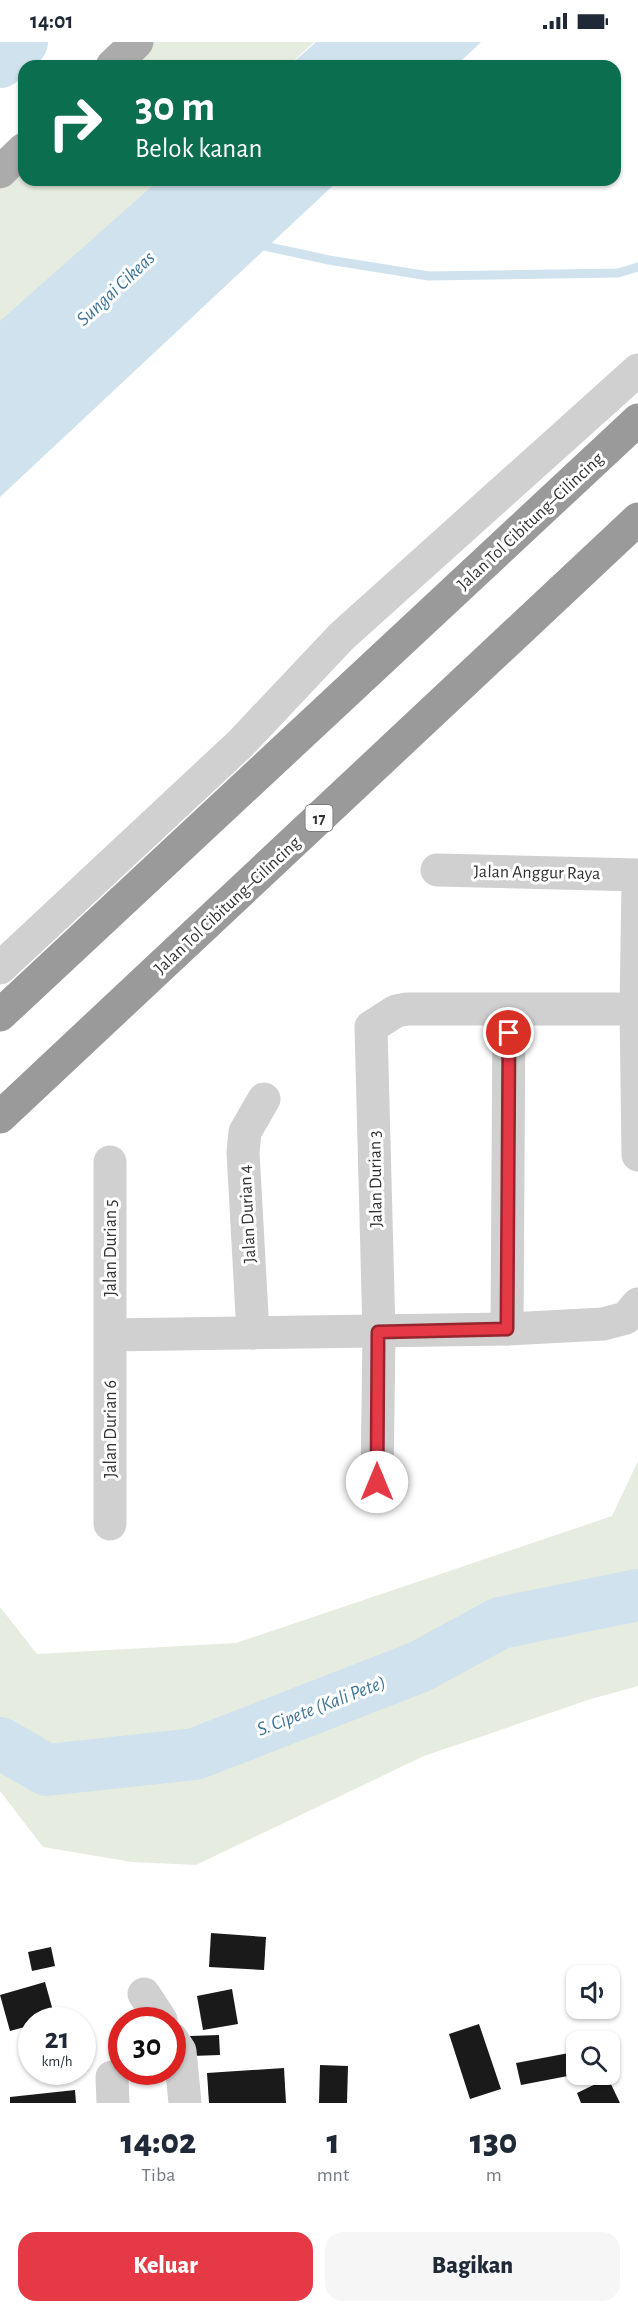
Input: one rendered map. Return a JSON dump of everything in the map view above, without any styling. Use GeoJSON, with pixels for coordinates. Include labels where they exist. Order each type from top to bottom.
{"type":"FeatureCollection","features":[{"type":"Feature","properties":{"kind":"highway","name":"Jalan Tol Cibitung–Cilincing"},"geometry":{"type":"LineString","coordinates":[[0,1015],[638,420]]}},
{"type":"Feature","properties":{"kind":"highway","name":"Jalan Tol Cibitung–Cilincing"},"geometry":{"type":"LineString","coordinates":[[0,1117],[638,519]]}},
{"type":"Feature","properties":{"kind":"main road"},"geometry":{"type":"LineString","coordinates":[[118,60],[137,42]]}},
{"type":"Feature","properties":{"kind":"main road"},"geometry":{"type":"LineString","coordinates":[[0,172],[18,155]]}},
{"type":"Feature","properties":{"kind":"street"},"geometry":{"type":"LineString","coordinates":[[0,968],[240,744],[342,636],[638,370]]}},
{"type":"Feature","properties":{"kind":"street","name":"Jalan Anggur Raya"},"geometry":{"type":"LineString","coordinates":[[436,870],[638,875]]}},
{"type":"Feature","properties":{"kind":"street"},"geometry":{"type":"LineString","coordinates":[[638,882],[636,1009],[638,1155]]}},
{"type":"Feature","properties":{"kind":"street","name":"Jalan Durian 3"},"geometry":{"type":"LineString","coordinates":[[377,1482],[378,1332],[371,1027],[396,1011],[407,1009],[509,1010]]}},
{"type":"Feature","properties":{"kind":"street"},"geometry":{"type":"LineString","coordinates":[[507,1329],[509,1010],[636,1009]]}},
{"type":"Feature","properties":{"kind":"street","name":"Jalan Durian 4"},"geometry":{"type":"LineString","coordinates":[[253,1333],[243,1152],[245,1132],[252,1116],[264,1099]]}},
{"type":"Feature","properties":{"kind":"street","name":"Jalan Durian 5"},"geometry":{"type":"LineString","coordinates":[[110,1162],[111,1335]]}},
{"type":"Feature","properties":{"kind":"street"},"geometry":{"type":"LineString","coordinates":[[111,1335],[507,1329],[617,1322],[626,1318],[638,1305]]}},
{"type":"Feature","properties":{"kind":"street","name":"Jalan Durian 6"},"geometry":{"type":"LineString","coordinates":[[110,1524],[111,1335]]}},
{"type":"Feature","properties":{"kind":"street"},"geometry":{"type":"LineString","coordinates":[[183,2085],[185,2103]]}},
{"type":"Feature","properties":{"kind":"shaded area"},"geometry":{"type":"Polygon","coordinates":[[[141,42],[314,42],[294,60],[122,60],[141,42]]]}},
{"type":"Feature","properties":{"kind":"shaded area"},"geometry":{"type":"Polygon","coordinates":[[[18,159],[18,186],[154,186],[0,324],[0,176],[18,159]]]}},
{"type":"Feature","properties":{"kind":"shaded area"},"geometry":{"type":"Polygon","coordinates":[[[638,1461],[638,1686],[591,1699],[424,1756],[196,1865],[132,1862],[43,1847],[0,1791],[0,1607],[37,1654],[236,1643],[612,1516],[638,1461]]]}},
{"type":"Feature","properties":{"kind":"water"},"geometry":{"type":"Polygon","coordinates":[[[316,42],[481,42],[462,60],[296,60],[316,42]]]}},
{"type":"Feature","properties":{"kind":"water","name":"Sungai Cikeas"},"geometry":{"type":"Polygon","coordinates":[[[152,186],[333,186],[0,497],[0,321],[152,186]]]}},
{"type":"Feature","properties":{"kind":"building"},"geometry":{"type":"Polygon","coordinates":[[[211,1933],[266,1937],[264,1970],[209,1967],[211,1933]]]}},
{"type":"Feature","properties":{"kind":"building"},"geometry":{"type":"Polygon","coordinates":[[[51,1947],[55,1966],[32,1971],[28,1952],[51,1947]]]}},
{"type":"Feature","properties":{"kind":"building"},"geometry":{"type":"Polygon","coordinates":[[[45,1982],[52,2007],[18,2007],[18,2029],[10,2031],[0,1995],[45,1982]]]}},
{"type":"Feature","properties":{"kind":"building"},"geometry":{"type":"Polygon","coordinates":[[[232,1989],[238,2024],[203,2030],[197,1996],[232,1989]]]}},
{"type":"Feature","properties":{"kind":"building"},"geometry":{"type":"Polygon","coordinates":[[[479,2024],[501,2089],[470,2099],[449,2034],[479,2024]]]}},
{"type":"Feature","properties":{"kind":"building"},"geometry":{"type":"Polygon","coordinates":[[[219,2035],[220,2055],[191,2056],[190,2036],[219,2035]]]}},
{"type":"Feature","properties":{"kind":"building"},"geometry":{"type":"Polygon","coordinates":[[[566,2054],[566,2076],[521,2085],[516,2063],[566,2054]]]}},
{"type":"Feature","properties":{"kind":"building"},"geometry":{"type":"Polygon","coordinates":[[[320,2065],[348,2066],[347,2103],[319,2103],[320,2065]]]}},
{"type":"Feature","properties":{"kind":"building"},"geometry":{"type":"Polygon","coordinates":[[[284,2068],[286,2103],[209,2103],[207,2073],[284,2068]]]}},
{"type":"Feature","properties":{"kind":"building"},"geometry":{"type":"Polygon","coordinates":[[[594,2085],[611,2085],[620,2103],[581,2103],[577,2093],[594,2085]]]}},
{"type":"Feature","properties":{"kind":"building"},"geometry":{"type":"Polygon","coordinates":[[[75,2090],[76,2103],[10,2103],[10,2097],[75,2090]]]}},
{"type":"Feature","properties":{"kind":"waterway"},"geometry":{"type":"LineString","coordinates":[[0,62],[22,42]]}},
{"type":"Feature","properties":{"kind":"waterway"},"geometry":{"type":"LineString","coordinates":[[255,244],[329,260],[429,276],[618,273],[638,267]]}},
{"type":"Feature","properties":{"kind":"waterway","name":"S. Cipete (Kali Pete)"},"geometry":{"type":"LineString","coordinates":[[0,1743],[47,1770],[195,1754],[419,1667],[500,1623],[638,1595]]}},
{"type":"Feature","properties":{"kind":"route"},"geometry":{"type":"LineString","coordinates":[[377,1482],[378,1332],[507,1329],[509,1033]]}}]}
